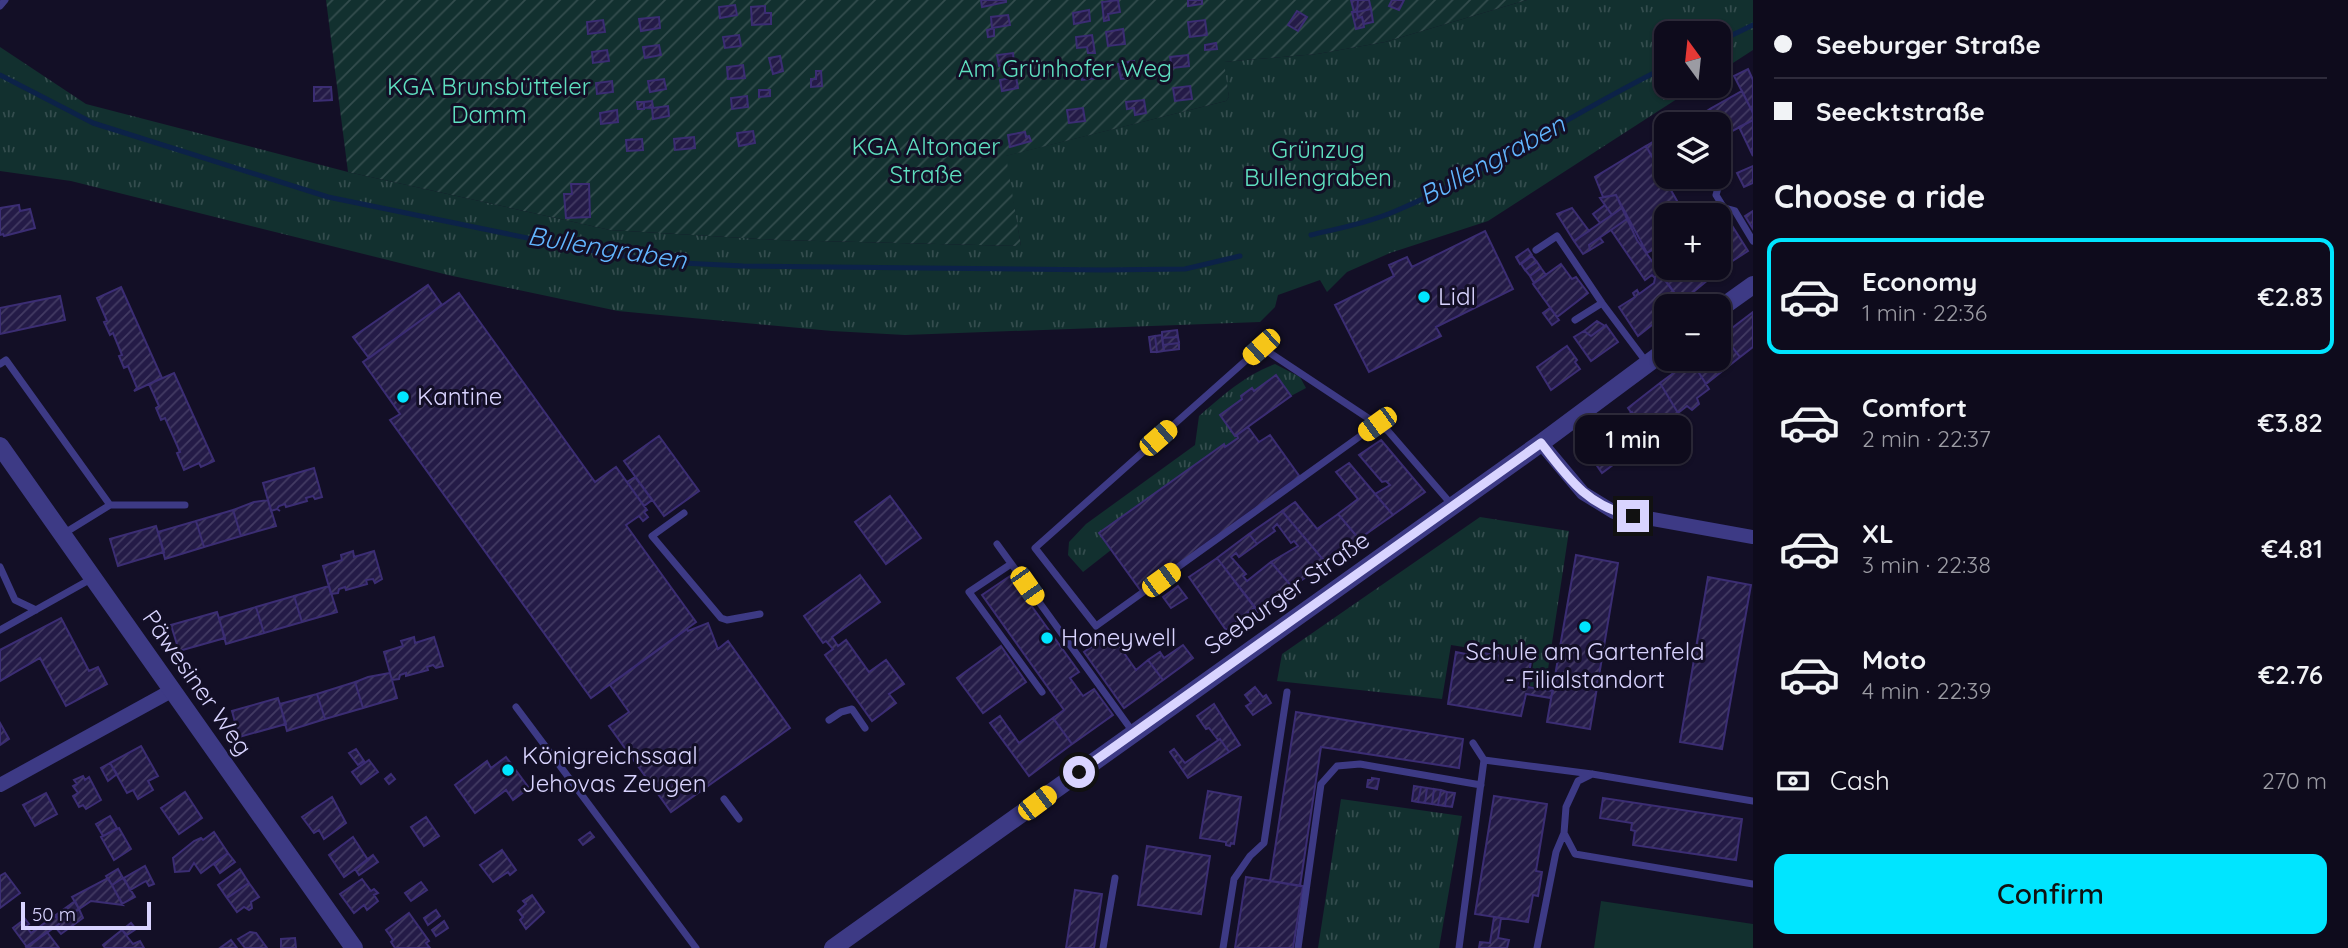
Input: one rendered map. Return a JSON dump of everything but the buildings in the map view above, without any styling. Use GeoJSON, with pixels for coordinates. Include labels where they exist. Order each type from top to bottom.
{"type":"FeatureCollection","features":[{"type":"Feature","properties":{"kind":"street"},"geometry":{"type":"LineString","coordinates":[[1731,301],[1753,285]]}},
{"type":"Feature","properties":{"kind":"street","name":"Seeburger Straße"},"geometry":{"type":"LineString","coordinates":[[833,948],[1541,443],[1654,359]]}},
{"type":"Feature","properties":{"kind":"street"},"geometry":{"type":"LineString","coordinates":[[1541,443],[1583,493],[1614,512],[1753,537]]}},
{"type":"Feature","properties":{"kind":"street","name":"Päwesiner Weg"},"geometry":{"type":"LineString","coordinates":[[0,446],[354,948]]}},
{"type":"Feature","properties":{"kind":"street"},"geometry":{"type":"LineString","coordinates":[[0,785],[171,691]]}},
{"type":"Feature","properties":{"kind":"lane"},"geometry":{"type":"LineString","coordinates":[[0,6],[5,0]]}},
{"type":"Feature","properties":{"kind":"lane"},"geometry":{"type":"LineString","coordinates":[[1718,189],[1716,195],[1724,208],[1735,211],[1753,241]]}},
{"type":"Feature","properties":{"kind":"lane"},"geometry":{"type":"LineString","coordinates":[[1536,250],[1557,236],[1602,303],[1648,364]]}},
{"type":"Feature","properties":{"kind":"lane"},"geometry":{"type":"LineString","coordinates":[[1575,320],[1602,303]]}},
{"type":"Feature","properties":{"kind":"lane"},"geometry":{"type":"LineString","coordinates":[[1377,424],[1096,626],[1035,548],[1261,347],[1388,431],[1452,506]]}},
{"type":"Feature","properties":{"kind":"lane"},"geometry":{"type":"LineString","coordinates":[[0,364],[6,360],[110,505]]}},
{"type":"Feature","properties":{"kind":"lane"},"geometry":{"type":"LineString","coordinates":[[63,534],[110,505],[184,505]]}},
{"type":"Feature","properties":{"kind":"lane"},"geometry":{"type":"LineString","coordinates":[[684,513],[652,536],[721,618],[727,620],[760,614]]}},
{"type":"Feature","properties":{"kind":"lane"},"geometry":{"type":"LineString","coordinates":[[997,544],[1133,733]]}},
{"type":"Feature","properties":{"kind":"lane"},"geometry":{"type":"LineString","coordinates":[[1010,564],[969,592],[1042,692]]}},
{"type":"Feature","properties":{"kind":"lane"},"geometry":{"type":"LineString","coordinates":[[0,567],[15,600],[36,610]]}},
{"type":"Feature","properties":{"kind":"lane"},"geometry":{"type":"LineString","coordinates":[[0,630],[93,579]]}},
{"type":"Feature","properties":{"kind":"lane"},"geometry":{"type":"LineString","coordinates":[[1223,948],[1234,879],[1250,856],[1264,843],[1287,692]]}},
{"type":"Feature","properties":{"kind":"lane"},"geometry":{"type":"LineString","coordinates":[[516,707],[696,948]]}},
{"type":"Feature","properties":{"kind":"lane"},"geometry":{"type":"LineString","coordinates":[[829,720],[852,709],[865,728]]}},
{"type":"Feature","properties":{"kind":"lane"},"geometry":{"type":"LineString","coordinates":[[1459,948],[1484,760],[1473,743]]}},
{"type":"Feature","properties":{"kind":"lane"},"geometry":{"type":"LineString","coordinates":[[1484,760],[1592,774],[1753,801]]}},
{"type":"Feature","properties":{"kind":"lane"},"geometry":{"type":"LineString","coordinates":[[1298,948],[1321,784],[1337,766],[1360,764],[1481,785]]}},
{"type":"Feature","properties":{"kind":"lane"},"geometry":{"type":"LineString","coordinates":[[1537,948],[1556,852],[1564,833],[1566,807],[1578,781],[1592,774]]}},
{"type":"Feature","properties":{"kind":"lane"},"geometry":{"type":"LineString","coordinates":[[724,799],[739,819]]}},
{"type":"Feature","properties":{"kind":"lane"},"geometry":{"type":"LineString","coordinates":[[1564,833],[1575,854],[1753,884]]}},
{"type":"Feature","properties":{"kind":"lane"},"geometry":{"type":"LineString","coordinates":[[1103,948],[1115,878]]}},
{"type":"Feature","properties":{"kind":"green space"},"geometry":{"type":"Polygon","coordinates":[[[326,0],[1527,0],[1385,42],[1317,54],[1224,62],[1229,97],[1226,101],[1006,156],[1021,246],[778,240],[610,230],[348,172],[326,0]]]}},
{"type":"Feature","properties":{"kind":"green space","name":"Grünzug Bullengraben"},"geometry":{"type":"Polygon","coordinates":[[[1527,0],[1753,0],[1753,50],[1731,64],[1731,21],[1654,21],[1654,98],[1678,98],[1488,221],[1390,253],[1347,272],[1327,292],[1320,280],[1278,295],[1275,307],[1260,322],[905,335],[618,311],[448,275],[71,181],[0,171],[0,47],[86,104],[348,172],[610,230],[778,240],[1021,246],[1005,156],[1226,101],[1229,97],[1223,62],[1317,54],[1385,42],[1527,0]]]}},
{"type":"Feature","properties":{"kind":"green space"},"geometry":{"type":"Polygon","coordinates":[[[1275,364],[1300,377],[1306,388],[1291,396],[1276,375],[1254,391],[1252,388],[1241,396],[1235,436],[1238,438],[1225,447],[1224,445],[1111,550],[1083,572],[1068,555],[1069,542],[1086,524],[1195,445],[1199,416],[1208,408],[1244,380],[1275,364]]]}},
{"type":"Feature","properties":{"kind":"green space"},"geometry":{"type":"Polygon","coordinates":[[[1480,517],[1569,531],[1545,689],[1530,686],[1534,658],[1451,645],[1442,699],[1277,681],[1282,654],[1480,517]]]}},
{"type":"Feature","properties":{"kind":"green space"},"geometry":{"type":"Polygon","coordinates":[[[1341,799],[1462,816],[1439,948],[1318,948],[1341,799]]]}},
{"type":"Feature","properties":{"kind":"green space"},"geometry":{"type":"Polygon","coordinates":[[[1601,901],[1753,924],[1753,948],[1594,948],[1601,901]]]}},
{"type":"Feature","properties":{"kind":"waterway","name":"Bullengraben"},"geometry":{"type":"LineString","coordinates":[[1731,36],[1753,25]]}},
{"type":"Feature","properties":{"kind":"waterway","name":"Bullengraben"},"geometry":{"type":"LineString","coordinates":[[1311,235],[1377,218],[1432,194],[1654,73]]}},
{"type":"Feature","properties":{"kind":"waterway","name":"Bullengraben"},"geometry":{"type":"LineString","coordinates":[[0,75],[93,123],[328,197],[581,249],[662,262],[743,266],[1104,270],[1185,269],[1240,256]]}},
{"type":"Feature","properties":{"kind":"place","name":"Lidl"},"geometry":{"type":"Point","coordinates":[1424,297]}},
{"type":"Feature","properties":{"kind":"place","name":"Kantine"},"geometry":{"type":"Point","coordinates":[403,397]}},
{"type":"Feature","properties":{"kind":"place","name":"Schule am Gartenfeld - Filialstandort"},"geometry":{"type":"Point","coordinates":[1585,627]}},
{"type":"Feature","properties":{"kind":"place","name":"Honeywell"},"geometry":{"type":"Point","coordinates":[1047,638]}},
{"type":"Feature","properties":{"kind":"place","name":"Königreichssaal Jehovas Zeugen"},"geometry":{"type":"Point","coordinates":[508,770]}},
{"type":"Feature","properties":{"kind":"route"},"geometry":{"type":"LineString","coordinates":[[1079,772],[1541,443],[1583,493],[1614,512],[1633,516]]}},
{"type":"Feature","properties":{"kind":"park label","name":"Am Grünhofer Weg"},"geometry":{"type":"Point","coordinates":[1065,69]}},
{"type":"Feature","properties":{"kind":"park label","name":"KGA Brunsbütteler Damm"},"geometry":{"type":"Point","coordinates":[489,101]}},
{"type":"Feature","properties":{"kind":"park label","name":"KGA Altonaer Straße"},"geometry":{"type":"Point","coordinates":[926,161]}}]}
